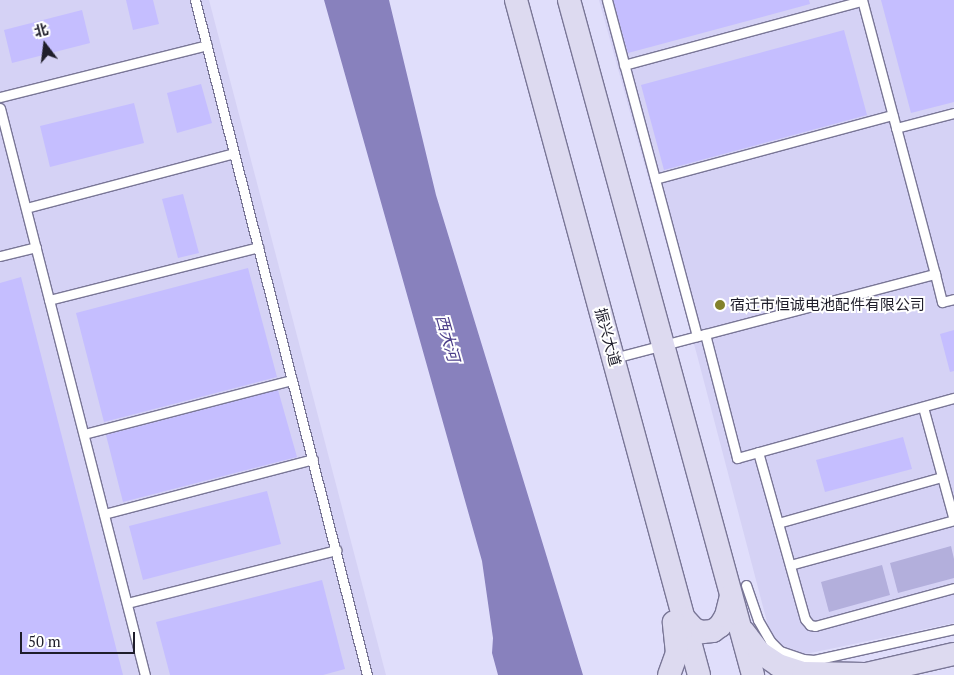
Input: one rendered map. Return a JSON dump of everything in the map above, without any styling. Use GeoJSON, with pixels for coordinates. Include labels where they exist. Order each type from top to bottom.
{"type":"FeatureCollection","features":[{"type":"Feature","properties":{"kind":"main road","name":"振兴大道"},"geometry":{"type":"LineString","coordinates":[[516,0],[699,675]]}},
{"type":"Feature","properties":{"kind":"main road"},"geometry":{"type":"LineString","coordinates":[[569,0],[663,345],[739,590],[740,626],[753,675]]}},
{"type":"Feature","properties":{"kind":"main road"},"geometry":{"type":"LineString","coordinates":[[668,559],[677,653],[669,675]]}},
{"type":"Feature","properties":{"kind":"main road"},"geometry":{"type":"LineString","coordinates":[[684,618],[694,630],[702,632],[713,631],[720,626],[739,590]]}},
{"type":"Feature","properties":{"kind":"main road"},"geometry":{"type":"LineString","coordinates":[[740,626],[759,652],[778,665],[803,674],[863,675],[954,654]]}},
{"type":"Feature","properties":{"kind":"lane"},"geometry":{"type":"LineString","coordinates":[[195,0],[367,675]]}},
{"type":"Feature","properties":{"kind":"lane"},"geometry":{"type":"LineString","coordinates":[[607,0],[655,179],[737,458],[954,398]]}},
{"type":"Feature","properties":{"kind":"lane"},"geometry":{"type":"LineString","coordinates":[[624,65],[862,0],[942,302],[954,299]]}},
{"type":"Feature","properties":{"kind":"lane"},"geometry":{"type":"LineString","coordinates":[[0,97],[207,45]]}},
{"type":"Feature","properties":{"kind":"lane"},"geometry":{"type":"LineString","coordinates":[[0,108],[145,675]]}},
{"type":"Feature","properties":{"kind":"lane"},"geometry":{"type":"LineString","coordinates":[[896,128],[954,113]]}},
{"type":"Feature","properties":{"kind":"lane"},"geometry":{"type":"LineString","coordinates":[[655,179],[892,115]]}},
{"type":"Feature","properties":{"kind":"lane"},"geometry":{"type":"LineString","coordinates":[[26,208],[234,153]]}},
{"type":"Feature","properties":{"kind":"lane"},"geometry":{"type":"LineString","coordinates":[[0,256],[36,247]]}},
{"type":"Feature","properties":{"kind":"lane"},"geometry":{"type":"LineString","coordinates":[[49,300],[258,247]]}},
{"type":"Feature","properties":{"kind":"lane"},"geometry":{"type":"LineString","coordinates":[[613,358],[934,274]]}},
{"type":"Feature","properties":{"kind":"lane"},"geometry":{"type":"LineString","coordinates":[[84,434],[292,380]]}},
{"type":"Feature","properties":{"kind":"lane"},"geometry":{"type":"LineString","coordinates":[[790,565],[954,520],[923,407]]}},
{"type":"Feature","properties":{"kind":"lane"},"geometry":{"type":"LineString","coordinates":[[758,452],[806,619],[810,625],[815,626],[954,588]]}},
{"type":"Feature","properties":{"kind":"lane"},"geometry":{"type":"LineString","coordinates":[[104,514],[313,459]]}},
{"type":"Feature","properties":{"kind":"lane"},"geometry":{"type":"LineString","coordinates":[[778,523],[942,477]]}},
{"type":"Feature","properties":{"kind":"lane"},"geometry":{"type":"LineString","coordinates":[[127,603],[336,550]]}},
{"type":"Feature","properties":{"kind":"lane"},"geometry":{"type":"LineString","coordinates":[[739,590],[770,641],[780,651],[803,659],[814,660],[954,629]]}},
{"type":"Feature","properties":{"kind":"shaded area"},"geometry":{"type":"Polygon","coordinates":[[[0,0],[209,0],[386,675],[0,675],[0,0]]]}},
{"type":"Feature","properties":{"kind":"shaded area"},"geometry":{"type":"Polygon","coordinates":[[[599,0],[954,0],[954,623],[777,660],[697,355],[599,0]]]}},
{"type":"Feature","properties":{"kind":"shaded area"},"geometry":{"type":"Polygon","coordinates":[[[951,546],[954,559],[954,578],[898,593],[890,563],[951,546]]]}},
{"type":"Feature","properties":{"kind":"shaded area"},"geometry":{"type":"Polygon","coordinates":[[[882,565],[890,595],[829,612],[821,582],[882,565]]]}},
{"type":"Feature","properties":{"kind":"water","name":"西大河"},"geometry":{"type":"Polygon","coordinates":[[[324,0],[389,0],[436,195],[583,675],[498,675],[492,653],[493,638],[482,561],[324,0]]]}},
{"type":"Feature","properties":{"kind":"building"},"geometry":{"type":"Polygon","coordinates":[[[126,0],[153,0],[159,24],[133,30],[126,0]]]}},
{"type":"Feature","properties":{"kind":"building"},"geometry":{"type":"Polygon","coordinates":[[[613,0],[809,0],[810,4],[628,53],[613,0]]]}},
{"type":"Feature","properties":{"kind":"building"},"geometry":{"type":"Polygon","coordinates":[[[881,0],[954,0],[954,102],[911,113],[881,0]]]}},
{"type":"Feature","properties":{"kind":"building"},"geometry":{"type":"Polygon","coordinates":[[[82,10],[90,43],[12,63],[4,30],[82,10]]]}},
{"type":"Feature","properties":{"kind":"building"},"geometry":{"type":"Polygon","coordinates":[[[844,30],[867,115],[664,170],[641,85],[844,30]]]}},
{"type":"Feature","properties":{"kind":"building"},"geometry":{"type":"Polygon","coordinates":[[[201,84],[212,123],[177,133],[167,93],[201,84]]]}},
{"type":"Feature","properties":{"kind":"building"},"geometry":{"type":"Polygon","coordinates":[[[134,103],[144,143],[50,167],[40,126],[134,103]]]}},
{"type":"Feature","properties":{"kind":"building"},"geometry":{"type":"Polygon","coordinates":[[[183,194],[199,253],[178,258],[162,199],[183,194]]]}},
{"type":"Feature","properties":{"kind":"building"},"geometry":{"type":"Polygon","coordinates":[[[248,268],[277,377],[104,422],[76,313],[248,268]]]}},
{"type":"Feature","properties":{"kind":"building"},"geometry":{"type":"Polygon","coordinates":[[[21,277],[123,675],[0,675],[0,283],[21,277]]]}},
{"type":"Feature","properties":{"kind":"building"},"geometry":{"type":"Polygon","coordinates":[[[954,330],[954,371],[950,372],[940,334],[954,330]]]}},
{"type":"Feature","properties":{"kind":"building"},"geometry":{"type":"Polygon","coordinates":[[[278,390],[297,457],[123,502],[106,435],[278,390]]]}},
{"type":"Feature","properties":{"kind":"building"},"geometry":{"type":"Polygon","coordinates":[[[903,437],[912,469],[825,492],[816,460],[903,437]]]}},
{"type":"Feature","properties":{"kind":"building"},"geometry":{"type":"Polygon","coordinates":[[[267,491],[281,544],[143,580],[129,526],[267,491]]]}},
{"type":"Feature","properties":{"kind":"building"},"geometry":{"type":"Polygon","coordinates":[[[322,580],[345,669],[323,675],[170,675],[156,622],[322,580]]]}},
{"type":"Feature","properties":{"kind":"place","name":"宿迁市恒诚电池配件有限公司"},"geometry":{"type":"Point","coordinates":[720,305]}}]}
